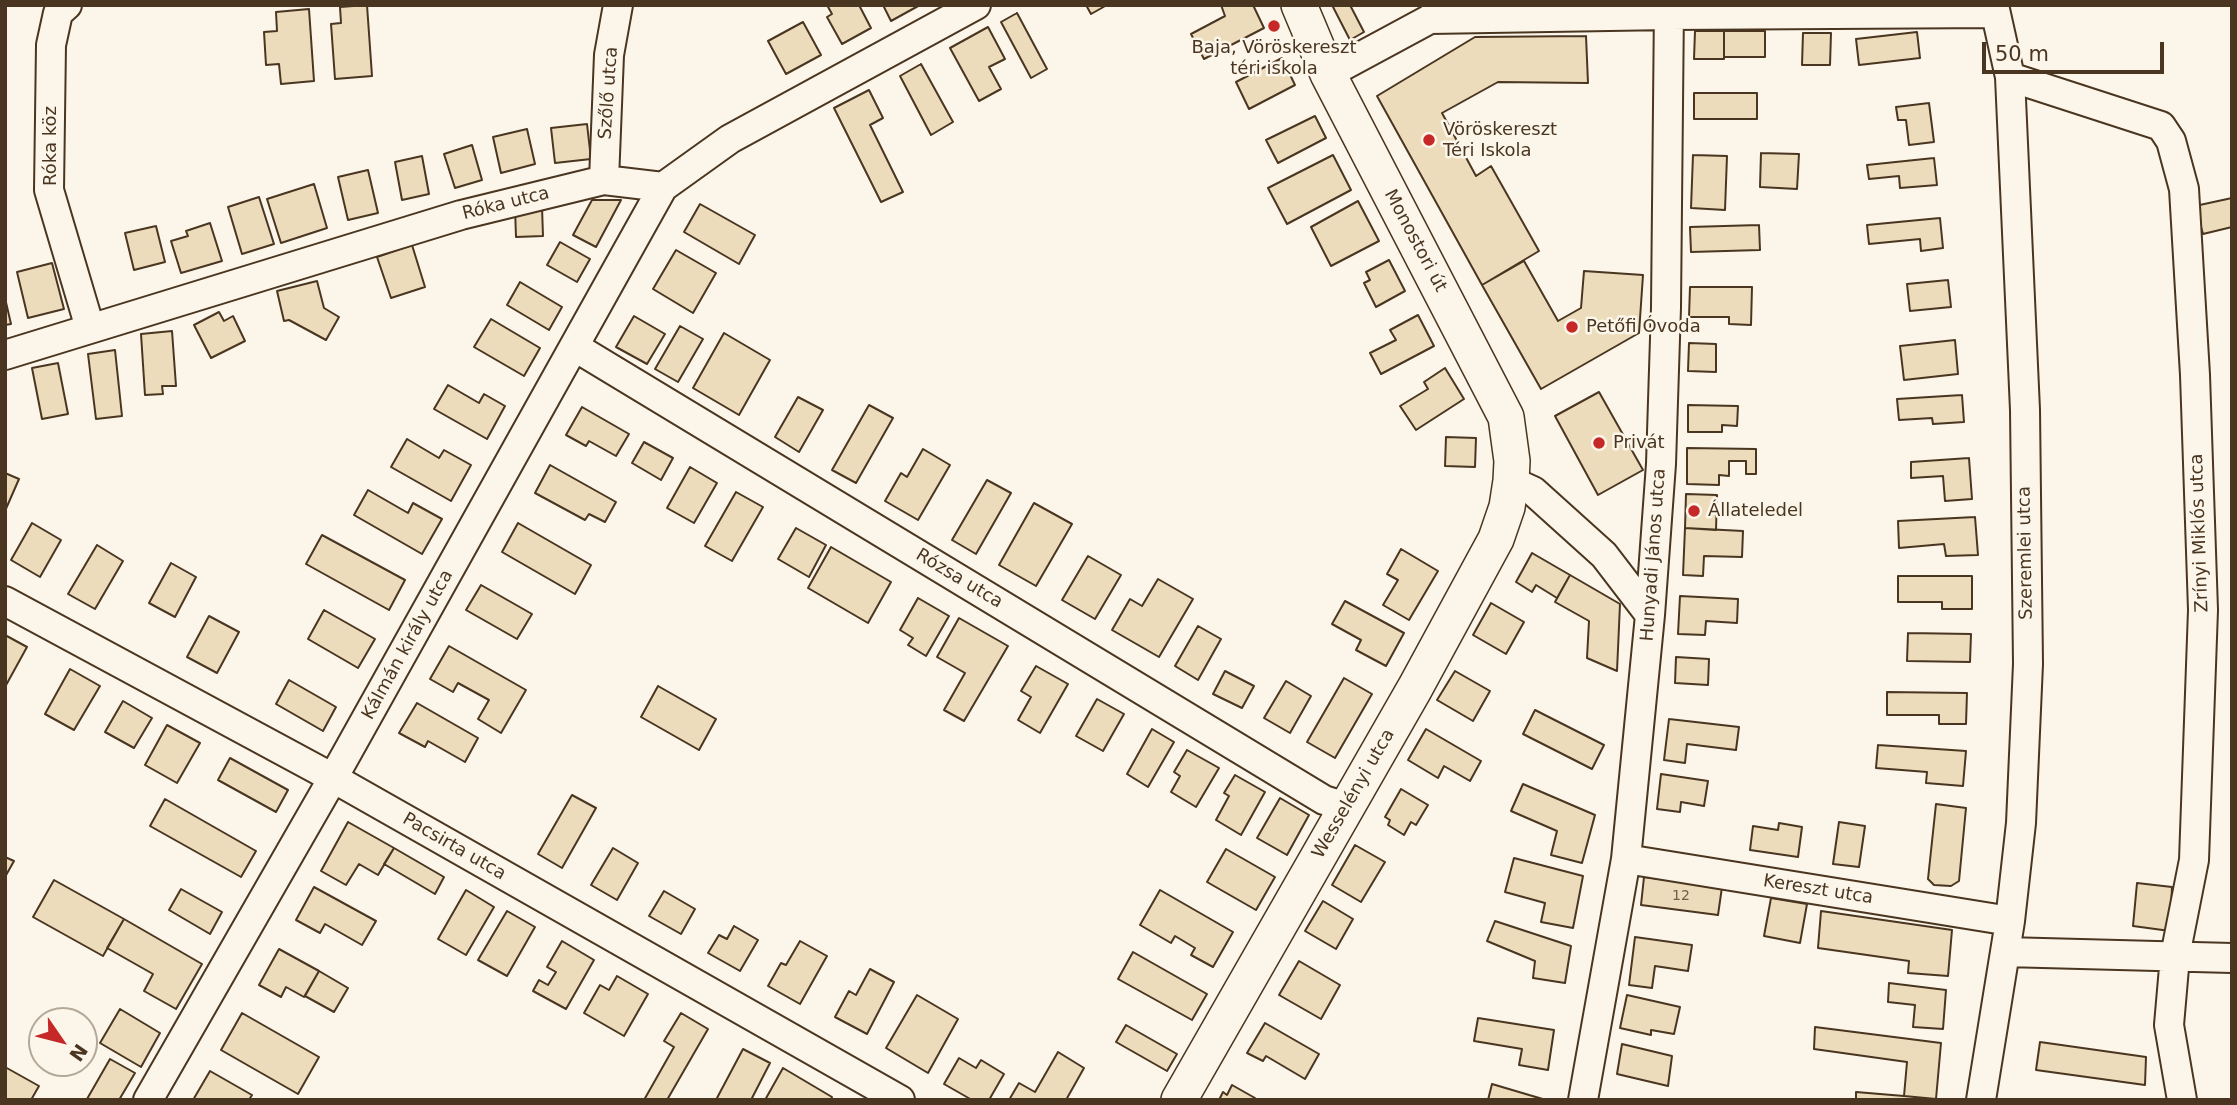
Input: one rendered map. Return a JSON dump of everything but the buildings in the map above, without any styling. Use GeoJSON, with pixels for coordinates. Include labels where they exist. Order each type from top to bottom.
{"type":"FeatureCollection","features":[{"type":"Feature","properties":{"kind":"main road","name":"Monostori út"},"geometry":{"type":"LineString","coordinates":[[1298,5],[1328,74],[1506,417],[1512,461],[1511,481]]}},
{"type":"Feature","properties":{"kind":"main road","name":"Wesselényi utca"},"geometry":{"type":"LineString","coordinates":[[1179,1100],[1415,688],[1496,539],[1507,506],[1511,481]]}},
{"type":"Feature","properties":{"kind":"street","name":"Róka köz"},"geometry":{"type":"LineString","coordinates":[[67,5],[58,13],[51,44],[49,190],[90,328]]}},
{"type":"Feature","properties":{"kind":"street","name":"Szőlő utca"},"geometry":{"type":"LineString","coordinates":[[604,180],[609,55],[618,5]]}},
{"type":"Feature","properties":{"kind":"street"},"geometry":{"type":"LineString","coordinates":[[663,187],[730,139],[976,5]]}},
{"type":"Feature","properties":{"kind":"street"},"geometry":{"type":"LineString","coordinates":[[1328,74],[1437,12],[1994,9]]}},
{"type":"Feature","properties":{"kind":"street","name":"Szeremlei utca"},"geometry":{"type":"LineString","coordinates":[[1981,1100],[2010,921],[2021,823],[2028,664],[2025,410],[2010,77],[1994,9]]}},
{"type":"Feature","properties":{"kind":"street","name":"Hunyadi János utca"},"geometry":{"type":"LineString","coordinates":[[1583,1100],[1626,859],[1650,615],[1662,451],[1669,10]]}},
{"type":"Feature","properties":{"kind":"street","name":"Zrínyi Miklós utca"},"geometry":{"type":"LineString","coordinates":[[2010,77],[2161,126],[2171,141],[2184,189],[2195,374],[2203,610],[2194,860],[2175,956],[2169,1025],[2182,1100]]}},
{"type":"Feature","properties":{"kind":"street","name":"Róka utca"},"geometry":{"type":"LineString","coordinates":[[5,355],[461,215],[604,180],[663,187]]}},
{"type":"Feature","properties":{"kind":"street","name":"Kálmán király utca"},"geometry":{"type":"LineString","coordinates":[[148,1100],[333,778],[663,187]]}},
{"type":"Feature","properties":{"kind":"street","name":"Rózsa utca"},"geometry":{"type":"LineString","coordinates":[[575,347],[1324,800],[1346,807]]}},
{"type":"Feature","properties":{"kind":"street"},"geometry":{"type":"LineString","coordinates":[[1511,481],[1532,491],[1561,514],[1604,555],[1650,615]]}},
{"type":"Feature","properties":{"kind":"street","name":"Pacsirta utca"},"geometry":{"type":"LineString","coordinates":[[5,601],[333,778],[900,1100]]}},
{"type":"Feature","properties":{"kind":"street","name":"Kereszt utca"},"geometry":{"type":"LineString","coordinates":[[1626,859],[2010,921]]}},
{"type":"Feature","properties":{"kind":"street"},"geometry":{"type":"LineString","coordinates":[[2005,952],[2232,958]]}},
{"type":"Feature","properties":{"kind":"place","name":"Baja, Vöröskereszt téri iskola"},"geometry":{"type":"Point","coordinates":[1274,26]}},
{"type":"Feature","properties":{"kind":"place","name":"Vöröskereszt Téri Iskola"},"geometry":{"type":"Point","coordinates":[1429,140]}},
{"type":"Feature","properties":{"kind":"place","name":"Petőfi Óvoda"},"geometry":{"type":"Point","coordinates":[1572,327]}},
{"type":"Feature","properties":{"kind":"place","name":"Privát"},"geometry":{"type":"Point","coordinates":[1599,443]}},
{"type":"Feature","properties":{"kind":"place","name":"Állateledel"},"geometry":{"type":"Point","coordinates":[1694,511]}}]}
